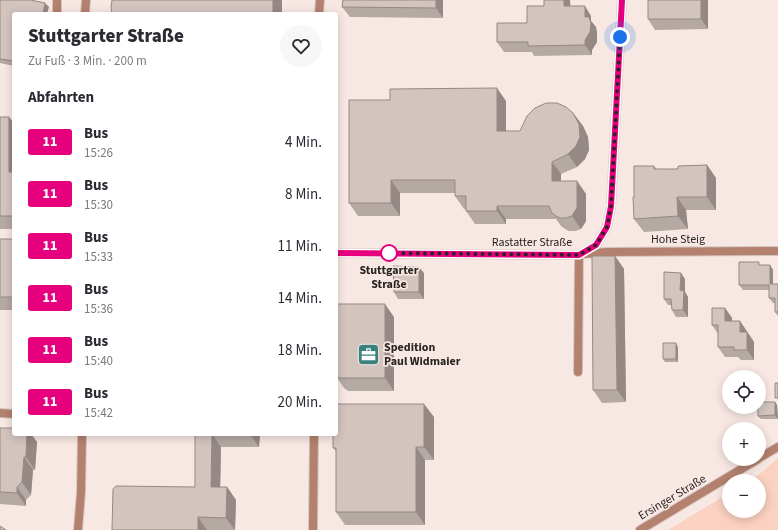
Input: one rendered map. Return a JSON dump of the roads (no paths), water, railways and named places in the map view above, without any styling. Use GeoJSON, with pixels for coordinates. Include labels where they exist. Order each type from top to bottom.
{"type":"FeatureCollection","features":[{"type":"Feature","properties":{"kind":"street"},"geometry":{"type":"LineString","coordinates":[[57,0],[57,12]]}},
{"type":"Feature","properties":{"kind":"street"},"geometry":{"type":"LineString","coordinates":[[86,0],[86,12]]}},
{"type":"Feature","properties":{"kind":"street"},"geometry":{"type":"LineString","coordinates":[[319,12],[320,0]]}},
{"type":"Feature","properties":{"kind":"street","name":"Rastatter Straße"},"geometry":{"type":"LineString","coordinates":[[338,253],[579,255],[596,245],[607,227],[611,206],[622,0]]}},
{"type":"Feature","properties":{"kind":"street","name":"Hohe Steig"},"geometry":{"type":"LineString","coordinates":[[579,255],[607,252],[778,251]]}},
{"type":"Feature","properties":{"kind":"street"},"geometry":{"type":"LineString","coordinates":[[578,372],[579,255]]}},
{"type":"Feature","properties":{"kind":"street"},"geometry":{"type":"LineString","coordinates":[[0,413],[12,414]]}},
{"type":"Feature","properties":{"kind":"street"},"geometry":{"type":"LineString","coordinates":[[78,530],[81,492],[82,436]]}},
{"type":"Feature","properties":{"kind":"street"},"geometry":{"type":"LineString","coordinates":[[313,530],[314,436]]}},
{"type":"Feature","properties":{"kind":"street","name":"Ersinger Straße"},"geometry":{"type":"LineString","coordinates":[[766,454],[778,447]]}},
{"type":"Feature","properties":{"kind":"street","name":"Ersinger Straße"},"geometry":{"type":"LineString","coordinates":[[640,530],[746,466]]}},
{"type":"Feature","properties":{"kind":"place","name":"Stuttgarter Straße"},"geometry":{"type":"Point","coordinates":[389,253]}},
{"type":"Feature","properties":{"kind":"place","name":"Spedition Paul Widmaier"},"geometry":{"type":"Point","coordinates":[369,354]}}]}
